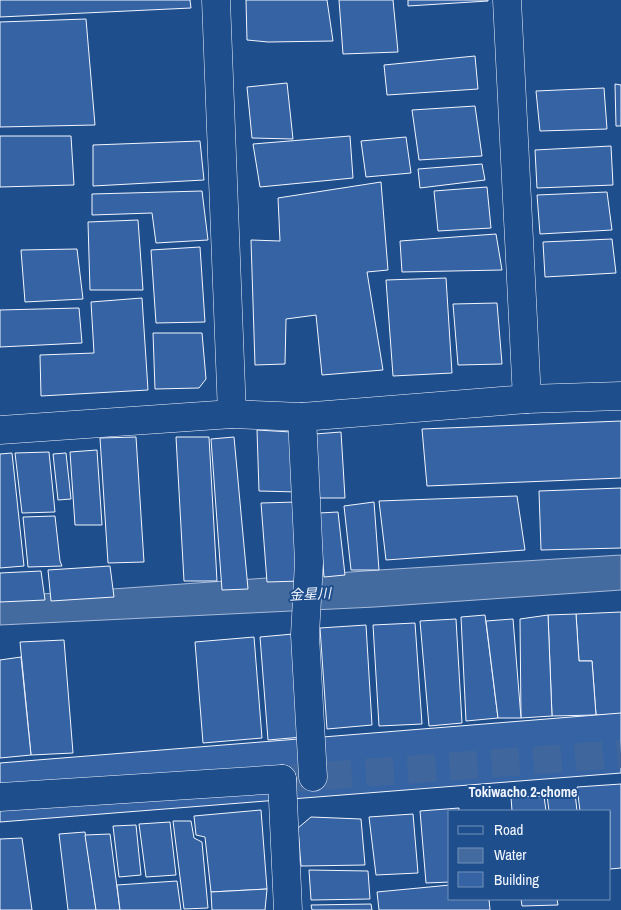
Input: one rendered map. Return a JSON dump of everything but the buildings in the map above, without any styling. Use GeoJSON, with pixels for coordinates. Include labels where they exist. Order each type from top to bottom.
{"type":"FeatureCollection","features":[{"type":"Feature","properties":{"kind":"street"},"geometry":{"type":"LineString","coordinates":[[216,0],[232,414]]}},
{"type":"Feature","properties":{"kind":"street"},"geometry":{"type":"LineString","coordinates":[[507,0],[527,399]]}},
{"type":"Feature","properties":{"kind":"street"},"geometry":{"type":"LineString","coordinates":[[0,430],[232,414],[302,417],[527,399],[621,396]]}},
{"type":"Feature","properties":{"kind":"street"},"geometry":{"type":"LineString","coordinates":[[302,417],[309,562],[305,635],[313,777]]}},
{"type":"Feature","properties":{"kind":"street"},"geometry":{"type":"LineString","coordinates":[[0,797],[282,779],[288,910]]}},
{"type":"Feature","properties":{"kind":"water","name":"金星川"},"geometry":{"type":"Polygon","coordinates":[[[621,555],[621,590],[375,607],[0,625],[0,597],[621,555]]]}},
{"type":"Feature","properties":{"kind":"tunnel"},"geometry":{"type":"LineString","coordinates":[[282,779],[621,754]]}},
{"type":"Feature","properties":{"kind":"district","name":"Tokiwacho 2-chome"},"geometry":{"type":"Point","coordinates":[523,792]}}]}
